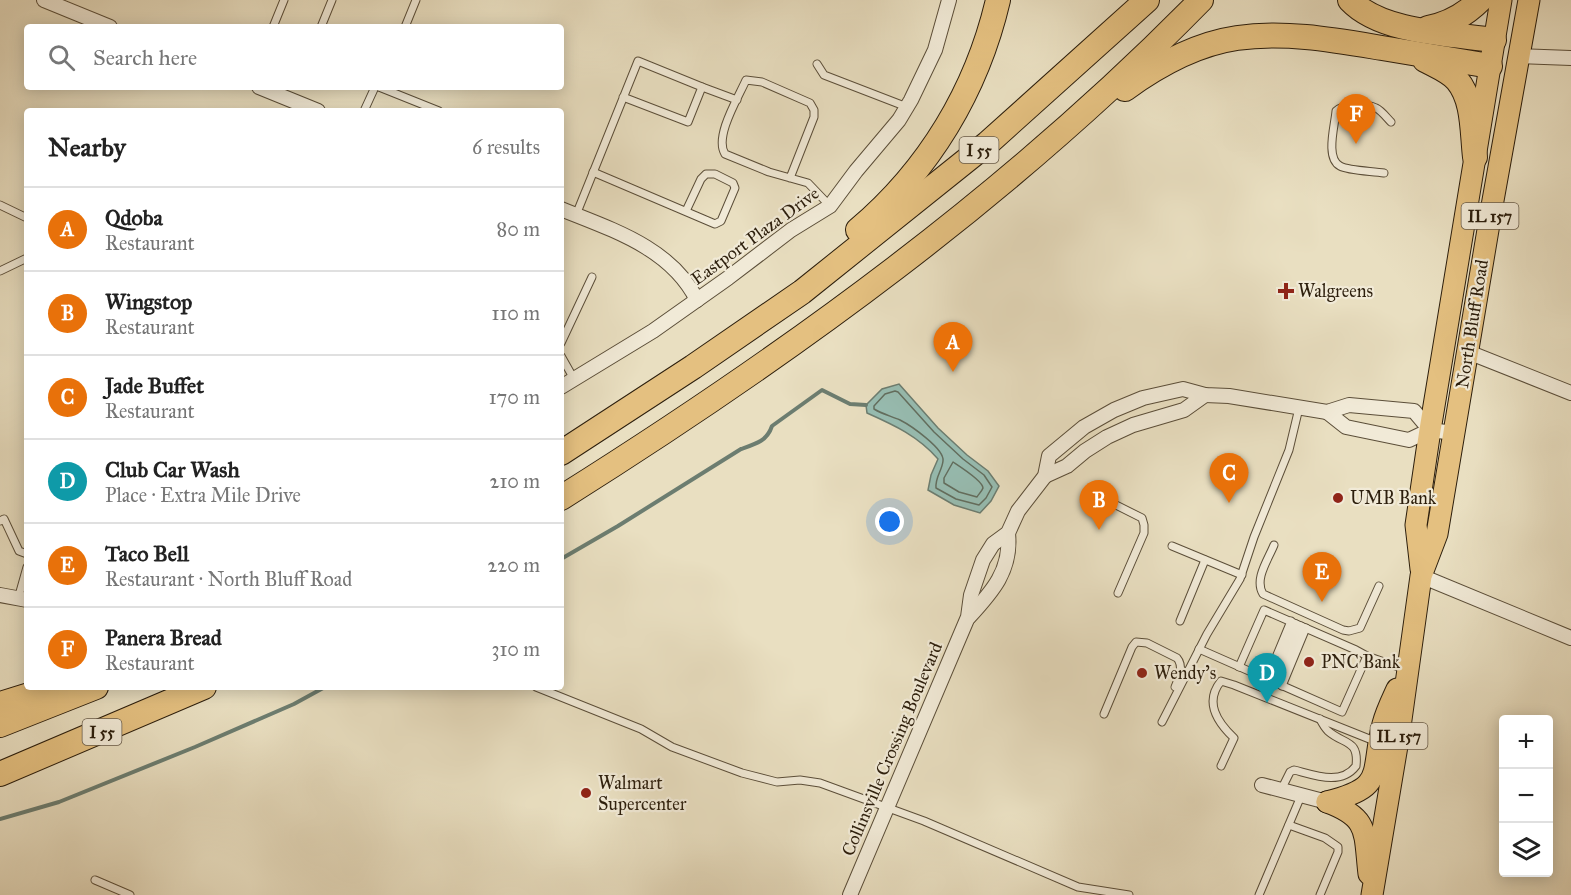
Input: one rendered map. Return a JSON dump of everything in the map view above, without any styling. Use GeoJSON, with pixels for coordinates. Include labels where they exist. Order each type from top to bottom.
{"type":"FeatureCollection","features":[{"type":"Feature","properties":{"kind":"highway"},"geometry":{"type":"LineString","coordinates":[[802,292],[814,270],[873,217],[903,185],[940,138],[974,75],[998,0]]}},
{"type":"Feature","properties":{"kind":"highway","name":"I 55"},"geometry":{"type":"LineString","coordinates":[[564,451],[802,292],[988,142],[1147,0]]}},
{"type":"Feature","properties":{"kind":"highway","name":"I 55"},"geometry":{"type":"LineString","coordinates":[[564,496],[727,391],[819,327],[948,227],[1095,101],[1201,0]]}},
{"type":"Feature","properties":{"kind":"highway"},"geometry":{"type":"LineString","coordinates":[[1350,0],[1376,18],[1420,29],[1494,40]]}},
{"type":"Feature","properties":{"kind":"highway"},"geometry":{"type":"LineString","coordinates":[[1420,29],[1442,26],[1456,20],[1480,0]]}},
{"type":"Feature","properties":{"kind":"highway"},"geometry":{"type":"LineString","coordinates":[[1095,101],[1125,89],[1145,74],[1173,59],[1235,38],[1294,36],[1335,40],[1490,66]]}},
{"type":"Feature","properties":{"kind":"highway"},"geometry":{"type":"LineString","coordinates":[[1410,52],[1444,69],[1457,80],[1468,100],[1475,157]]}},
{"type":"Feature","properties":{"kind":"highway"},"geometry":{"type":"LineString","coordinates":[[0,704],[49,690]]}},
{"type":"Feature","properties":{"kind":"highway","name":"I 55"},"geometry":{"type":"LineString","coordinates":[[0,725],[88,690]]}},
{"type":"Feature","properties":{"kind":"highway","name":"I 55"},"geometry":{"type":"LineString","coordinates":[[9,771],[197,690]]}},
{"type":"Feature","properties":{"kind":"highway"},"geometry":{"type":"LineString","coordinates":[[0,787],[9,771]]}},
{"type":"Feature","properties":{"kind":"main road","name":"North Bluff Road"},"geometry":{"type":"LineString","coordinates":[[1421,576],[1416,525],[1501,0]]}},
{"type":"Feature","properties":{"kind":"main road","name":"North Bluff Road"},"geometry":{"type":"LineString","coordinates":[[1372,895],[1421,576],[1437,534],[1529,0]]}},
{"type":"Feature","properties":{"kind":"main road"},"geometry":{"type":"LineString","coordinates":[[1494,40],[1520,56]]}},
{"type":"Feature","properties":{"kind":"main road"},"geometry":{"type":"LineString","coordinates":[[1490,66],[1520,56]]}},
{"type":"Feature","properties":{"kind":"main road"},"geometry":{"type":"LineString","coordinates":[[1327,802],[1365,788],[1372,780],[1383,723],[1407,665]]}},
{"type":"Feature","properties":{"kind":"main road"},"geometry":{"type":"LineString","coordinates":[[1327,802],[1344,808],[1357,818],[1360,824],[1365,841],[1372,895]]}},
{"type":"Feature","properties":{"kind":"street"},"geometry":{"type":"LineString","coordinates":[[44,0],[104,24]]}},
{"type":"Feature","properties":{"kind":"street","name":"Eastport Plaza Drive"},"geometry":{"type":"LineString","coordinates":[[564,385],[653,331],[791,230],[830,206],[907,107],[923,79],[935,50],[950,0]]}},
{"type":"Feature","properties":{"kind":"street"},"geometry":{"type":"LineString","coordinates":[[1520,56],[1571,58]]}},
{"type":"Feature","properties":{"kind":"street"},"geometry":{"type":"LineString","coordinates":[[266,90],[311,108]]}},
{"type":"Feature","properties":{"kind":"street"},"geometry":{"type":"LineString","coordinates":[[564,210],[642,245],[664,258],[688,282],[697,300]]}},
{"type":"Feature","properties":{"kind":"street"},"geometry":{"type":"LineString","coordinates":[[1468,352],[1571,393]]}},
{"type":"Feature","properties":{"kind":"street","name":"Collinsville Crossing Boulevard"},"geometry":{"type":"LineString","coordinates":[[850,895],[968,617],[971,595],[983,560],[993,544],[1008,533],[1018,511],[1045,476],[1049,456],[1084,427],[1114,410],[1143,398],[1183,389],[1204,395],[1229,396],[1327,412],[1349,405],[1414,411],[1430,430]]}},
{"type":"Feature","properties":{"kind":"street","name":"Collinsville Crossing Boulevard"},"geometry":{"type":"LineString","coordinates":[[1045,476],[1066,466],[1107,436],[1132,425],[1184,410],[1204,395]]}},
{"type":"Feature","properties":{"kind":"street","name":"Collinsville Crossing Boulevard"},"geometry":{"type":"LineString","coordinates":[[1327,412],[1347,427],[1409,440],[1430,430],[1454,433]]}},
{"type":"Feature","properties":{"kind":"street","name":"Collinsville Crossing Boulevard"},"geometry":{"type":"LineString","coordinates":[[968,617],[995,587],[1010,549],[1008,533]]}},
{"type":"Feature","properties":{"kind":"street"},"geometry":{"type":"LineString","coordinates":[[1421,576],[1571,638]]}},
{"type":"Feature","properties":{"kind":"street"},"geometry":{"type":"LineString","coordinates":[[0,595],[22,600]]}},
{"type":"Feature","properties":{"kind":"street"},"geometry":{"type":"LineString","coordinates":[[1262,784],[1327,802]]}},
{"type":"Feature","properties":{"kind":"lane"},"geometry":{"type":"LineString","coordinates":[[274,24],[284,0]]}},
{"type":"Feature","properties":{"kind":"lane"},"geometry":{"type":"LineString","coordinates":[[322,24],[332,0]]}},
{"type":"Feature","properties":{"kind":"lane"},"geometry":{"type":"LineString","coordinates":[[406,24],[416,0]]}},
{"type":"Feature","properties":{"kind":"lane"},"geometry":{"type":"LineString","coordinates":[[576,215],[638,61],[737,100]]}},
{"type":"Feature","properties":{"kind":"lane"},"geometry":{"type":"LineString","coordinates":[[817,64],[824,75],[907,107]]}},
{"type":"Feature","properties":{"kind":"lane"},"geometry":{"type":"LineString","coordinates":[[790,177],[814,117],[814,110],[810,104],[753,79],[746,80],[722,136],[721,148],[725,154],[769,172],[808,183],[830,206]]}},
{"type":"Feature","properties":{"kind":"lane"},"geometry":{"type":"LineString","coordinates":[[623,97],[688,122],[702,87]]}},
{"type":"Feature","properties":{"kind":"lane"},"geometry":{"type":"LineString","coordinates":[[366,108],[375,90]]}},
{"type":"Feature","properties":{"kind":"lane"},"geometry":{"type":"LineString","coordinates":[[385,90],[431,108]]}},
{"type":"Feature","properties":{"kind":"lane"},"geometry":{"type":"LineString","coordinates":[[1384,173],[1340,166],[1334,160],[1331,152],[1336,111],[1348,104],[1375,107],[1391,122]]}},
{"type":"Feature","properties":{"kind":"lane"},"geometry":{"type":"LineString","coordinates":[[593,172],[715,224],[721,221],[735,188],[733,183],[715,174],[706,174],[701,179],[686,211]]}},
{"type":"Feature","properties":{"kind":"lane"},"geometry":{"type":"LineString","coordinates":[[0,205],[24,217]]}},
{"type":"Feature","properties":{"kind":"lane"},"geometry":{"type":"LineString","coordinates":[[0,271],[24,259]]}},
{"type":"Feature","properties":{"kind":"lane"},"geometry":{"type":"LineString","coordinates":[[564,337],[592,277]]}},
{"type":"Feature","properties":{"kind":"lane"},"geometry":{"type":"LineString","coordinates":[[564,361],[574,379]]}},
{"type":"Feature","properties":{"kind":"lane"},"geometry":{"type":"LineString","coordinates":[[1162,722],[1199,650],[1242,575],[1254,537],[1289,450],[1299,408]]}},
{"type":"Feature","properties":{"kind":"lane"},"geometry":{"type":"LineString","coordinates":[[1088,491],[1142,518],[1144,533],[1118,593]]}},
{"type":"Feature","properties":{"kind":"lane"},"geometry":{"type":"LineString","coordinates":[[0,511],[2,520],[19,551],[24,553]]}},
{"type":"Feature","properties":{"kind":"lane"},"geometry":{"type":"LineString","coordinates":[[1274,545],[1259,580],[1263,594],[1343,630],[1360,628],[1379,586]]}},
{"type":"Feature","properties":{"kind":"lane"},"geometry":{"type":"LineString","coordinates":[[1172,546],[1242,575]]}},
{"type":"Feature","properties":{"kind":"lane"},"geometry":{"type":"LineString","coordinates":[[1180,621],[1205,560]]}},
{"type":"Feature","properties":{"kind":"lane"},"geometry":{"type":"LineString","coordinates":[[1239,667],[1264,610],[1367,656],[1407,665]]}},
{"type":"Feature","properties":{"kind":"lane"},"geometry":{"type":"LineString","coordinates":[[1275,682],[1299,625]]}},
{"type":"Feature","properties":{"kind":"lane"},"geometry":{"type":"LineString","coordinates":[[1275,682],[1299,625]]}},
{"type":"Feature","properties":{"kind":"lane"},"geometry":{"type":"LineString","coordinates":[[1104,714],[1132,647],[1140,641],[1173,654],[1180,661],[1180,674],[1171,704]]}},
{"type":"Feature","properties":{"kind":"lane"},"geometry":{"type":"LineString","coordinates":[[1199,650],[1342,712],[1367,656]]}},
{"type":"Feature","properties":{"kind":"lane"},"geometry":{"type":"LineString","coordinates":[[1221,766],[1234,738],[1225,730],[1214,710],[1213,693],[1221,681],[1380,743]]}},
{"type":"Feature","properties":{"kind":"lane"},"geometry":{"type":"LineString","coordinates":[[544,690],[641,729],[672,747],[742,773],[777,782],[800,780],[820,783],[887,806],[1078,887],[1129,895]]}},
{"type":"Feature","properties":{"kind":"lane"},"geometry":{"type":"LineString","coordinates":[[1281,790],[1290,772],[1294,770],[1336,778],[1348,776],[1356,766],[1353,746],[1328,731],[1319,719]]}},
{"type":"Feature","properties":{"kind":"lane"},"geometry":{"type":"LineString","coordinates":[[1259,895],[1301,796]]}},
{"type":"Feature","properties":{"kind":"lane"},"geometry":{"type":"LineString","coordinates":[[1289,825],[1325,838],[1338,847],[1320,895]]}},
{"type":"Feature","properties":{"kind":"lane"},"geometry":{"type":"LineString","coordinates":[[95,880],[130,895]]}},
{"type":"Feature","properties":{"kind":"water"},"geometry":{"type":"Polygon","coordinates":[[[899,384],[938,428],[988,471],[999,486],[991,501],[980,513],[954,505],[928,490],[938,459],[914,438],[867,413],[866,405],[882,389],[899,384]]]}},
{"type":"Feature","properties":{"kind":"waterway"},"geometry":{"type":"LineString","coordinates":[[564,557],[741,449],[760,441],[772,426],[822,390],[850,404],[866,405]]}},
{"type":"Feature","properties":{"kind":"waterway"},"geometry":{"type":"LineString","coordinates":[[0,819],[59,802],[195,747],[294,704],[320,690]]}},
{"type":"Feature","properties":{"kind":"place","name":"Panera Bread"},"geometry":{"type":"Point","coordinates":[1356,144]}},
{"type":"Feature","properties":{"kind":"place","name":"Walgreens"},"geometry":{"type":"Point","coordinates":[1286,291]}},
{"type":"Feature","properties":{"kind":"place","name":"Qdoba"},"geometry":{"type":"Point","coordinates":[953,372]}},
{"type":"Feature","properties":{"kind":"place","name":"UMB Bank"},"geometry":{"type":"Point","coordinates":[1338,498]}},
{"type":"Feature","properties":{"kind":"place","name":"Jade Buffet"},"geometry":{"type":"Point","coordinates":[1229,503]}},
{"type":"Feature","properties":{"kind":"place","name":"Wingstop"},"geometry":{"type":"Point","coordinates":[1099,530]}},
{"type":"Feature","properties":{"kind":"place","name":"Taco Bell"},"geometry":{"type":"Point","coordinates":[1322,602]}},
{"type":"Feature","properties":{"kind":"place","name":"PNC Bank"},"geometry":{"type":"Point","coordinates":[1309,662]}},
{"type":"Feature","properties":{"kind":"place","name":"Wendy's"},"geometry":{"type":"Point","coordinates":[1142,673]}},
{"type":"Feature","properties":{"kind":"place","name":"Club Car Wash"},"geometry":{"type":"Point","coordinates":[1267,703]}},
{"type":"Feature","properties":{"kind":"place","name":"Walmart Supercenter"},"geometry":{"type":"Point","coordinates":[586,793]}}]}
